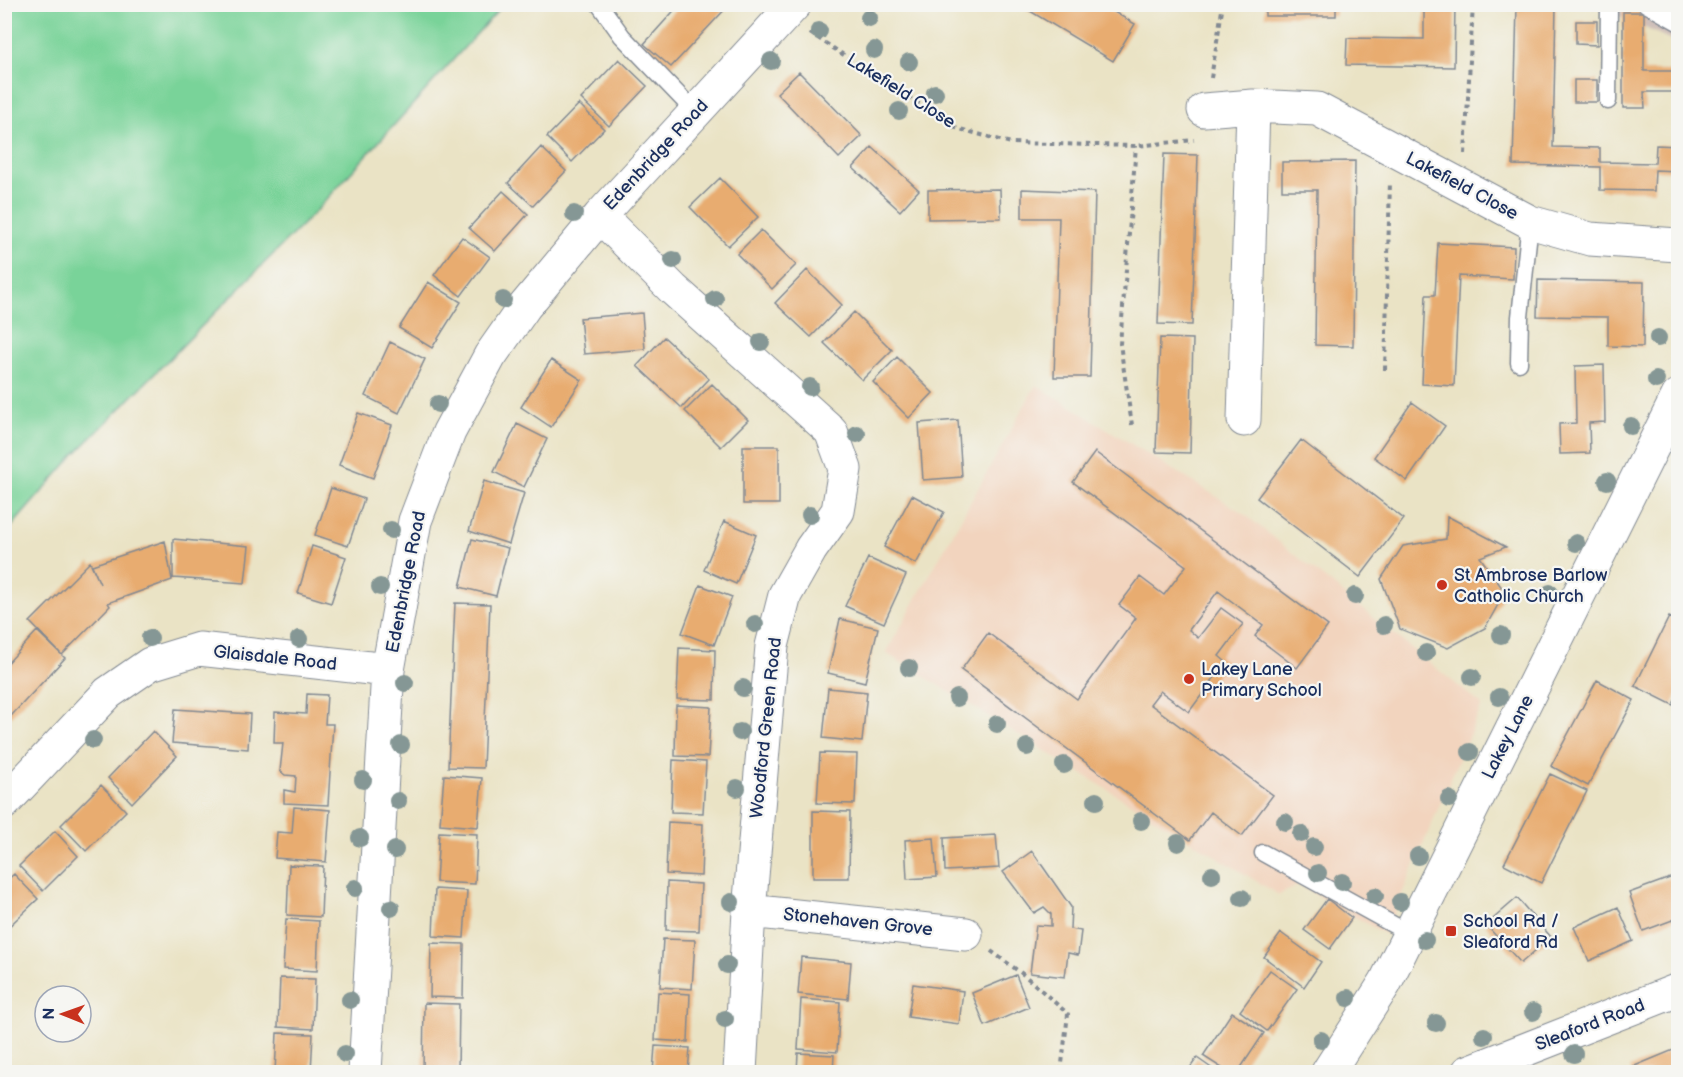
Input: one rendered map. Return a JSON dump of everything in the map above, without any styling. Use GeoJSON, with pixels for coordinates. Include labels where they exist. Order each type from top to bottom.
{"type":"FeatureCollection","features":[{"type":"Feature","properties":{"kind":"street","name":"Edenbridge Road"},"geometry":{"type":"LineString","coordinates":[[365,1072],[388,670],[415,521],[449,432],[507,328],[600,216],[790,10]]}},
{"type":"Feature","properties":{"kind":"street","name":"Lakefield Close"},"geometry":{"type":"LineString","coordinates":[[1204,110],[1253,106],[1317,110],[1530,222],[1590,239],[1678,245]]}},
{"type":"Feature","properties":{"kind":"street"},"geometry":{"type":"LineString","coordinates":[[1244,420],[1253,106]]}},
{"type":"Feature","properties":{"kind":"street","name":"Woodford Green Road"},"geometry":{"type":"LineString","coordinates":[[600,216],[672,289],[831,431],[845,469],[838,511],[811,549],[785,595],[771,646],[749,911],[740,1072]]}},
{"type":"Feature","properties":{"kind":"street","name":"Lakey Lane"},"geometry":{"type":"LineString","coordinates":[[1328,1072],[1385,983],[1678,396]]}},
{"type":"Feature","properties":{"kind":"street","name":"Glaisdale Road"},"geometry":{"type":"LineString","coordinates":[[4,803],[108,693],[150,663],[200,650],[388,670]]}},
{"type":"Feature","properties":{"kind":"street","name":"Stonehaven Grove"},"geometry":{"type":"LineString","coordinates":[[749,911],[966,934]]}},
{"type":"Feature","properties":{"kind":"street","name":"Sleaford Road"},"geometry":{"type":"LineString","coordinates":[[1468,1072],[1678,990]]}},
{"type":"Feature","properties":{"kind":"lane"},"geometry":{"type":"LineString","coordinates":[[598,4],[622,36],[696,113]]}},
{"type":"Feature","properties":{"kind":"lane"},"geometry":{"type":"LineString","coordinates":[[1608,101],[1609,4]]}},
{"type":"Feature","properties":{"kind":"lane"},"geometry":{"type":"LineString","coordinates":[[1646,4],[1678,22]]}},
{"type":"Feature","properties":{"kind":"lane"},"geometry":{"type":"LineString","coordinates":[[1519,363],[1521,306],[1530,222]]}},
{"type":"Feature","properties":{"kind":"lane"},"geometry":{"type":"LineString","coordinates":[[1263,853],[1410,934]]}},
{"type":"Feature","properties":{"kind":"path"},"geometry":{"type":"LineString","coordinates":[[1204,110],[1222,24],[1223,4]]}},
{"type":"Feature","properties":{"kind":"path"},"geometry":{"type":"LineString","coordinates":[[1463,187],[1473,4]]}},
{"type":"Feature","properties":{"kind":"path","name":"Lakefield Close"},"geometry":{"type":"LineString","coordinates":[[790,10],[956,128],[1011,143],[1136,146],[1199,140],[1204,110]]}},
{"type":"Feature","properties":{"kind":"path"},"geometry":{"type":"LineString","coordinates":[[1132,424],[1120,344],[1136,146]]}},
{"type":"Feature","properties":{"kind":"path"},"geometry":{"type":"LineString","coordinates":[[1385,370],[1391,148]]}},
{"type":"Feature","properties":{"kind":"path"},"geometry":{"type":"LineString","coordinates":[[966,934],[1024,975],[1068,1014],[1061,1072]]}},
{"type":"Feature","properties":{"kind":"shaded area"},"geometry":{"type":"Polygon","coordinates":[[[1595,5],[1678,5],[1678,43],[1595,5]]]}},
{"type":"Feature","properties":{"kind":"shaded area","name":"Lakey Lane Primary School"},"geometry":{"type":"Polygon","coordinates":[[[1036,385],[1243,513],[1482,705],[1385,934],[1299,885],[1279,895],[886,653],[1036,385]]]}},
{"type":"Feature","properties":{"kind":"green space"},"geometry":{"type":"Polygon","coordinates":[[[5,4],[503,5],[317,210],[74,455],[5,534],[5,4]]]}},
{"type":"Feature","properties":{"kind":"building"},"geometry":{"type":"Polygon","coordinates":[[[680,4],[730,4],[671,67],[644,44],[680,4]]]}},
{"type":"Feature","properties":{"kind":"building"},"geometry":{"type":"Polygon","coordinates":[[[1265,4],[1336,4],[1336,16],[1265,16],[1265,4]]]}},
{"type":"Feature","properties":{"kind":"building"},"geometry":{"type":"Polygon","coordinates":[[[1424,4],[1455,4],[1454,67],[1346,65],[1347,38],[1424,39],[1424,4]]]}},
{"type":"Feature","properties":{"kind":"building"},"geometry":{"type":"Polygon","coordinates":[[[1020,5],[1102,5],[1135,24],[1113,61],[1020,5]]]}},
{"type":"Feature","properties":{"kind":"building"},"geometry":{"type":"Polygon","coordinates":[[[1517,5],[1556,6],[1553,147],[1600,148],[1600,162],[1655,163],[1656,145],[1678,146],[1678,171],[1655,170],[1654,191],[1600,190],[1600,167],[1513,165],[1517,5]]]}},
{"type":"Feature","properties":{"kind":"building"},"geometry":{"type":"Polygon","coordinates":[[[1623,12],[1644,12],[1644,71],[1678,71],[1678,92],[1644,92],[1645,108],[1623,108],[1623,12]]]}},
{"type":"Feature","properties":{"kind":"building"},"geometry":{"type":"Polygon","coordinates":[[[1576,21],[1597,21],[1597,45],[1576,44],[1576,21]]]}},
{"type":"Feature","properties":{"kind":"building"},"geometry":{"type":"Polygon","coordinates":[[[619,59],[647,86],[609,126],[581,99],[619,59]]]}},
{"type":"Feature","properties":{"kind":"building"},"geometry":{"type":"Polygon","coordinates":[[[799,72],[862,136],[839,158],[777,93],[799,72]]]}},
{"type":"Feature","properties":{"kind":"building"},"geometry":{"type":"Polygon","coordinates":[[[1574,80],[1597,80],[1597,102],[1574,102],[1574,80]]]}},
{"type":"Feature","properties":{"kind":"building"},"geometry":{"type":"Polygon","coordinates":[[[579,104],[604,129],[572,162],[547,137],[579,104]]]}},
{"type":"Feature","properties":{"kind":"building"},"geometry":{"type":"Polygon","coordinates":[[[541,147],[566,171],[533,206],[508,183],[541,147]]]}},
{"type":"Feature","properties":{"kind":"building"},"geometry":{"type":"Polygon","coordinates":[[[872,147],[919,190],[900,211],[853,168],[872,147]]]}},
{"type":"Feature","properties":{"kind":"building"},"geometry":{"type":"Polygon","coordinates":[[[1164,154],[1198,155],[1192,325],[1158,324],[1164,154]]]}},
{"type":"Feature","properties":{"kind":"building"},"geometry":{"type":"Polygon","coordinates":[[[1355,161],[1353,346],[1315,345],[1317,190],[1282,190],[1282,162],[1355,161]]]}},
{"type":"Feature","properties":{"kind":"building"},"geometry":{"type":"Polygon","coordinates":[[[720,178],[758,217],[728,246],[690,207],[720,178]]]}},
{"type":"Feature","properties":{"kind":"building"},"geometry":{"type":"Polygon","coordinates":[[[1000,189],[1001,218],[928,219],[928,190],[1000,189]]]}},
{"type":"Feature","properties":{"kind":"building"},"geometry":{"type":"Polygon","coordinates":[[[1022,189],[1095,192],[1090,377],[1054,377],[1059,218],[1022,218],[1022,189]]]}},
{"type":"Feature","properties":{"kind":"building"},"geometry":{"type":"Polygon","coordinates":[[[503,191],[528,214],[495,251],[469,228],[503,191]]]}},
{"type":"Feature","properties":{"kind":"building"},"geometry":{"type":"Polygon","coordinates":[[[761,230],[796,265],[772,289],[737,254],[761,230]]]}},
{"type":"Feature","properties":{"kind":"building"},"geometry":{"type":"Polygon","coordinates":[[[462,237],[490,257],[461,296],[434,275],[462,237]]]}},
{"type":"Feature","properties":{"kind":"building"},"geometry":{"type":"Polygon","coordinates":[[[1438,243],[1514,247],[1513,279],[1459,276],[1454,386],[1422,384],[1426,295],[1435,295],[1438,243]]]}},
{"type":"Feature","properties":{"kind":"building"},"geometry":{"type":"Polygon","coordinates":[[[807,270],[842,305],[811,337],[775,303],[807,270]]]}},
{"type":"Feature","properties":{"kind":"building"},"geometry":{"type":"Polygon","coordinates":[[[1538,280],[1644,282],[1643,347],[1608,346],[1608,317],[1537,316],[1538,280]]]}},
{"type":"Feature","properties":{"kind":"building"},"geometry":{"type":"Polygon","coordinates":[[[428,282],[461,302],[432,348],[399,328],[428,282]]]}},
{"type":"Feature","properties":{"kind":"building"},"geometry":{"type":"Polygon","coordinates":[[[854,312],[892,350],[862,380],[824,343],[854,312]]]}},
{"type":"Feature","properties":{"kind":"building"},"geometry":{"type":"Polygon","coordinates":[[[642,313],[645,349],[584,354],[580,318],[642,313]]]}},
{"type":"Feature","properties":{"kind":"building"},"geometry":{"type":"Polygon","coordinates":[[[664,337],[709,379],[682,408],[637,366],[664,337]]]}},
{"type":"Feature","properties":{"kind":"building"},"geometry":{"type":"Polygon","coordinates":[[[1160,338],[1193,339],[1190,453],[1156,452],[1160,338]]]}},
{"type":"Feature","properties":{"kind":"building"},"geometry":{"type":"Polygon","coordinates":[[[390,342],[425,359],[399,413],[365,396],[390,342]]]}},
{"type":"Feature","properties":{"kind":"building"},"geometry":{"type":"Polygon","coordinates":[[[897,357],[933,393],[909,418],[873,382],[897,357]]]}},
{"type":"Feature","properties":{"kind":"building"},"geometry":{"type":"Polygon","coordinates":[[[551,360],[582,380],[551,427],[521,407],[551,360]]]}},
{"type":"Feature","properties":{"kind":"building"},"geometry":{"type":"Polygon","coordinates":[[[1604,365],[1605,422],[1589,423],[1590,453],[1560,454],[1559,424],[1576,423],[1575,366],[1604,365]]]}},
{"type":"Feature","properties":{"kind":"building"},"geometry":{"type":"Polygon","coordinates":[[[712,384],[748,420],[721,447],[685,411],[712,384]]]}},
{"type":"Feature","properties":{"kind":"building"},"geometry":{"type":"Polygon","coordinates":[[[1412,402],[1445,426],[1407,481],[1374,457],[1412,402]]]}},
{"type":"Feature","properties":{"kind":"building"},"geometry":{"type":"Polygon","coordinates":[[[358,413],[392,425],[373,478],[339,465],[358,413]]]}},
{"type":"Feature","properties":{"kind":"building"},"geometry":{"type":"Polygon","coordinates":[[[958,420],[962,477],[923,480],[919,423],[958,420]]]}},
{"type":"Feature","properties":{"kind":"building"},"geometry":{"type":"Polygon","coordinates":[[[517,424],[547,439],[524,487],[494,472],[517,424]]]}},
{"type":"Feature","properties":{"kind":"building"},"geometry":{"type":"Polygon","coordinates":[[[1301,440],[1404,519],[1360,577],[1257,498],[1301,440]]]}},
{"type":"Feature","properties":{"kind":"building"},"geometry":{"type":"Polygon","coordinates":[[[743,446],[779,446],[779,504],[743,504],[743,446]]]}},
{"type":"Feature","properties":{"kind":"building"},"geometry":{"type":"Polygon","coordinates":[[[1095,452],[1328,626],[1297,668],[1255,636],[1263,625],[1218,591],[1189,630],[1198,638],[1221,608],[1243,624],[1219,656],[1226,662],[1189,712],[1160,691],[1150,704],[1273,795],[1242,836],[1211,812],[1190,840],[961,670],[988,633],[1077,699],[1136,618],[1119,605],[1140,577],[1164,595],[1186,566],[1073,482],[1095,452]]]}},
{"type":"Feature","properties":{"kind":"building"},"geometry":{"type":"Polygon","coordinates":[[[484,481],[524,493],[509,544],[469,531],[484,481]]]}},
{"type":"Feature","properties":{"kind":"building"},"geometry":{"type":"Polygon","coordinates":[[[331,488],[364,499],[348,546],[315,535],[331,488]]]}},
{"type":"Feature","properties":{"kind":"building"},"geometry":{"type":"Polygon","coordinates":[[[912,495],[944,512],[916,564],[884,547],[912,495]]]}},
{"type":"Feature","properties":{"kind":"building","name":"St Ambrose Barlow Catholic Church"},"geometry":{"type":"Polygon","coordinates":[[[1447,516],[1506,547],[1480,557],[1505,592],[1485,628],[1448,648],[1400,629],[1381,579],[1403,546],[1446,539],[1447,516]]]}},
{"type":"Feature","properties":{"kind":"building"},"geometry":{"type":"Polygon","coordinates":[[[724,521],[756,535],[736,584],[704,570],[724,521]]]}},
{"type":"Feature","properties":{"kind":"building"},"geometry":{"type":"Polygon","coordinates":[[[173,539],[249,546],[245,583],[173,578],[173,539]]]}},
{"type":"Feature","properties":{"kind":"building"},"geometry":{"type":"Polygon","coordinates":[[[472,539],[508,548],[496,596],[460,587],[472,539]]]}},
{"type":"Feature","properties":{"kind":"building"},"geometry":{"type":"Polygon","coordinates":[[[165,541],[172,580],[108,603],[110,606],[62,655],[30,622],[90,562],[100,584],[92,565],[165,541]]]}},
{"type":"Feature","properties":{"kind":"building"},"geometry":{"type":"Polygon","coordinates":[[[312,546],[346,557],[331,603],[298,593],[312,546]]]}},
{"type":"Feature","properties":{"kind":"building"},"geometry":{"type":"Polygon","coordinates":[[[868,558],[906,575],[884,623],[845,606],[868,558]]]}},
{"type":"Feature","properties":{"kind":"building"},"geometry":{"type":"Polygon","coordinates":[[[700,585],[732,597],[714,645],[682,633],[700,585]]]}},
{"type":"Feature","properties":{"kind":"building"},"geometry":{"type":"Polygon","coordinates":[[[1678,601],[1678,615],[1673,612],[1678,601]]]}},
{"type":"Feature","properties":{"kind":"building"},"geometry":{"type":"Polygon","coordinates":[[[455,603],[490,604],[483,768],[448,767],[455,603]]]}},
{"type":"Feature","properties":{"kind":"building"},"geometry":{"type":"Polygon","coordinates":[[[1669,617],[1678,622],[1678,693],[1673,705],[1635,686],[1669,617]]]}},
{"type":"Feature","properties":{"kind":"building"},"geometry":{"type":"Polygon","coordinates":[[[840,619],[878,628],[865,682],[828,673],[840,619]]]}},
{"type":"Feature","properties":{"kind":"building"},"geometry":{"type":"Polygon","coordinates":[[[37,631],[65,658],[11,716],[4,711],[4,667],[37,631]]]}},
{"type":"Feature","properties":{"kind":"building"},"geometry":{"type":"Polygon","coordinates":[[[679,648],[715,650],[714,700],[677,699],[679,648]]]}},
{"type":"Feature","properties":{"kind":"building"},"geometry":{"type":"Polygon","coordinates":[[[1597,680],[1634,700],[1588,786],[1551,766],[1597,680]]]}},
{"type":"Feature","properties":{"kind":"building"},"geometry":{"type":"Polygon","coordinates":[[[828,688],[867,692],[862,742],[823,738],[828,688]]]}},
{"type":"Feature","properties":{"kind":"building"},"geometry":{"type":"Polygon","coordinates":[[[307,694],[327,695],[325,724],[333,724],[328,805],[284,803],[284,790],[295,792],[296,776],[285,775],[280,771],[283,743],[274,743],[275,712],[306,714],[307,694]]]}},
{"type":"Feature","properties":{"kind":"building"},"geometry":{"type":"Polygon","coordinates":[[[676,705],[711,707],[708,757],[675,756],[676,705]]]}},
{"type":"Feature","properties":{"kind":"building"},"geometry":{"type":"Polygon","coordinates":[[[175,709],[250,714],[248,749],[172,743],[175,709]]]}},
{"type":"Feature","properties":{"kind":"building"},"geometry":{"type":"Polygon","coordinates":[[[153,731],[177,756],[132,803],[108,778],[153,731]]]}},
{"type":"Feature","properties":{"kind":"building"},"geometry":{"type":"Polygon","coordinates":[[[820,753],[857,754],[855,804],[817,803],[820,753]]]}},
{"type":"Feature","properties":{"kind":"building"},"geometry":{"type":"Polygon","coordinates":[[[673,760],[706,762],[703,813],[671,812],[673,760]]]}},
{"type":"Feature","properties":{"kind":"building"},"geometry":{"type":"Polygon","coordinates":[[[1550,774],[1587,791],[1541,883],[1504,864],[1550,774]]]}},
{"type":"Feature","properties":{"kind":"building"},"geometry":{"type":"Polygon","coordinates":[[[444,775],[482,778],[478,827],[440,824],[444,775]]]}},
{"type":"Feature","properties":{"kind":"building"},"geometry":{"type":"Polygon","coordinates":[[[101,785],[126,811],[86,851],[61,825],[101,785]]]}},
{"type":"Feature","properties":{"kind":"building"},"geometry":{"type":"Polygon","coordinates":[[[294,807],[330,810],[326,862],[275,858],[277,832],[292,833],[294,807]]]}},
{"type":"Feature","properties":{"kind":"building"},"geometry":{"type":"Polygon","coordinates":[[[813,811],[850,812],[849,878],[813,878],[813,811]]]}},
{"type":"Feature","properties":{"kind":"building"},"geometry":{"type":"Polygon","coordinates":[[[668,822],[703,824],[701,876],[666,874],[668,822]]]}},
{"type":"Feature","properties":{"kind":"building"},"geometry":{"type":"Polygon","coordinates":[[[55,831],[78,856],[43,891],[19,866],[55,831]]]}},
{"type":"Feature","properties":{"kind":"building"},"geometry":{"type":"Polygon","coordinates":[[[439,832],[477,834],[475,884],[436,882],[439,832]]]}},
{"type":"Feature","properties":{"kind":"building"},"geometry":{"type":"Polygon","coordinates":[[[996,835],[999,868],[945,871],[944,838],[996,835]]]}},
{"type":"Feature","properties":{"kind":"building"},"geometry":{"type":"Polygon","coordinates":[[[934,838],[937,877],[907,879],[905,840],[934,838]]]}},
{"type":"Feature","properties":{"kind":"building"},"geometry":{"type":"Polygon","coordinates":[[[1032,851],[1071,907],[1070,929],[1081,931],[1078,955],[1068,953],[1065,977],[1030,973],[1036,925],[1051,926],[1051,914],[1044,907],[1034,913],[1003,872],[1032,851]]]}},
{"type":"Feature","properties":{"kind":"building"},"geometry":{"type":"Polygon","coordinates":[[[289,865],[323,866],[321,917],[287,915],[289,865]]]}},
{"type":"Feature","properties":{"kind":"building"},"geometry":{"type":"Polygon","coordinates":[[[14,874],[38,899],[4,931],[4,883],[14,874]]]}},
{"type":"Feature","properties":{"kind":"building"},"geometry":{"type":"Polygon","coordinates":[[[1678,875],[1678,918],[1643,931],[1629,893],[1678,875]]]}},
{"type":"Feature","properties":{"kind":"building"},"geometry":{"type":"Polygon","coordinates":[[[667,882],[701,884],[699,931],[666,930],[667,882]]]}},
{"type":"Feature","properties":{"kind":"building"},"geometry":{"type":"Polygon","coordinates":[[[435,889],[467,891],[464,938],[433,936],[435,889]]]}},
{"type":"Feature","properties":{"kind":"building"},"geometry":{"type":"Polygon","coordinates":[[[1517,898],[1551,937],[1521,963],[1486,925],[1517,898]]]}},
{"type":"Feature","properties":{"kind":"building"},"geometry":{"type":"Polygon","coordinates":[[[1327,899],[1352,918],[1330,949],[1304,930],[1327,899]]]}},
{"type":"Feature","properties":{"kind":"building"},"geometry":{"type":"Polygon","coordinates":[[[1618,907],[1633,941],[1589,961],[1574,927],[1618,907]]]}},
{"type":"Feature","properties":{"kind":"building"},"geometry":{"type":"Polygon","coordinates":[[[286,919],[319,921],[317,971],[283,969],[286,919]]]}},
{"type":"Feature","properties":{"kind":"building"},"geometry":{"type":"Polygon","coordinates":[[[1281,933],[1321,962],[1304,987],[1264,957],[1281,933]]]}},
{"type":"Feature","properties":{"kind":"building"},"geometry":{"type":"Polygon","coordinates":[[[663,939],[695,940],[692,989],[660,987],[663,939]]]}},
{"type":"Feature","properties":{"kind":"building"},"geometry":{"type":"Polygon","coordinates":[[[431,943],[464,944],[463,998],[430,997],[431,943]]]}},
{"type":"Feature","properties":{"kind":"building"},"geometry":{"type":"Polygon","coordinates":[[[801,957],[851,962],[848,999],[798,994],[801,957]]]}},
{"type":"Feature","properties":{"kind":"building"},"geometry":{"type":"Polygon","coordinates":[[[1270,970],[1297,989],[1267,1031],[1240,1011],[1270,970]]]}},
{"type":"Feature","properties":{"kind":"building"},"geometry":{"type":"Polygon","coordinates":[[[1016,975],[1029,1007],[985,1026],[972,993],[1016,975]]]}},
{"type":"Feature","properties":{"kind":"building"},"geometry":{"type":"Polygon","coordinates":[[[280,978],[315,979],[313,1029],[278,1027],[280,978]]]}},
{"type":"Feature","properties":{"kind":"building"},"geometry":{"type":"Polygon","coordinates":[[[913,984],[963,991],[959,1024],[908,1017],[913,984]]]}},
{"type":"Feature","properties":{"kind":"building"},"geometry":{"type":"Polygon","coordinates":[[[658,992],[690,994],[688,1042],[655,1040],[658,992]]]}},
{"type":"Feature","properties":{"kind":"building"},"geometry":{"type":"Polygon","coordinates":[[[801,999],[840,1002],[837,1052],[798,1049],[801,999]]]}},
{"type":"Feature","properties":{"kind":"building"},"geometry":{"type":"Polygon","coordinates":[[[424,1003],[459,1004],[458,1072],[423,1072],[424,1003]]]}},
{"type":"Feature","properties":{"kind":"building"},"geometry":{"type":"Polygon","coordinates":[[[1232,1012],[1264,1033],[1238,1072],[1228,1072],[1203,1056],[1232,1012]]]}},
{"type":"Feature","properties":{"kind":"building"},"geometry":{"type":"Polygon","coordinates":[[[277,1033],[313,1034],[311,1072],[275,1072],[277,1033]]]}},
{"type":"Feature","properties":{"kind":"building"},"geometry":{"type":"Polygon","coordinates":[[[655,1046],[690,1048],[688,1072],[653,1072],[655,1046]]]}},
{"type":"Feature","properties":{"kind":"building"},"geometry":{"type":"Polygon","coordinates":[[[1678,1048],[1678,1072],[1632,1072],[1630,1068],[1678,1048]]]}},
{"type":"Feature","properties":{"kind":"building"},"geometry":{"type":"Polygon","coordinates":[[[798,1053],[834,1055],[833,1072],[797,1072],[798,1053]]]}},
{"type":"Feature","properties":{"kind":"building"},"geometry":{"type":"Polygon","coordinates":[[[1197,1058],[1217,1072],[1187,1072],[1197,1058]]]}},
{"type":"Feature","properties":{"kind":"place","name":"St Ambrose Barlow Catholic Church"},"geometry":{"type":"Point","coordinates":[1442,585]}},
{"type":"Feature","properties":{"kind":"place","name":"Lakey Lane Primary School"},"geometry":{"type":"Point","coordinates":[1189,679]}},
{"type":"Feature","properties":{"kind":"place","name":"School Rd / Sleaford Rd"},"geometry":{"type":"Point","coordinates":[1451,931]}}]}
